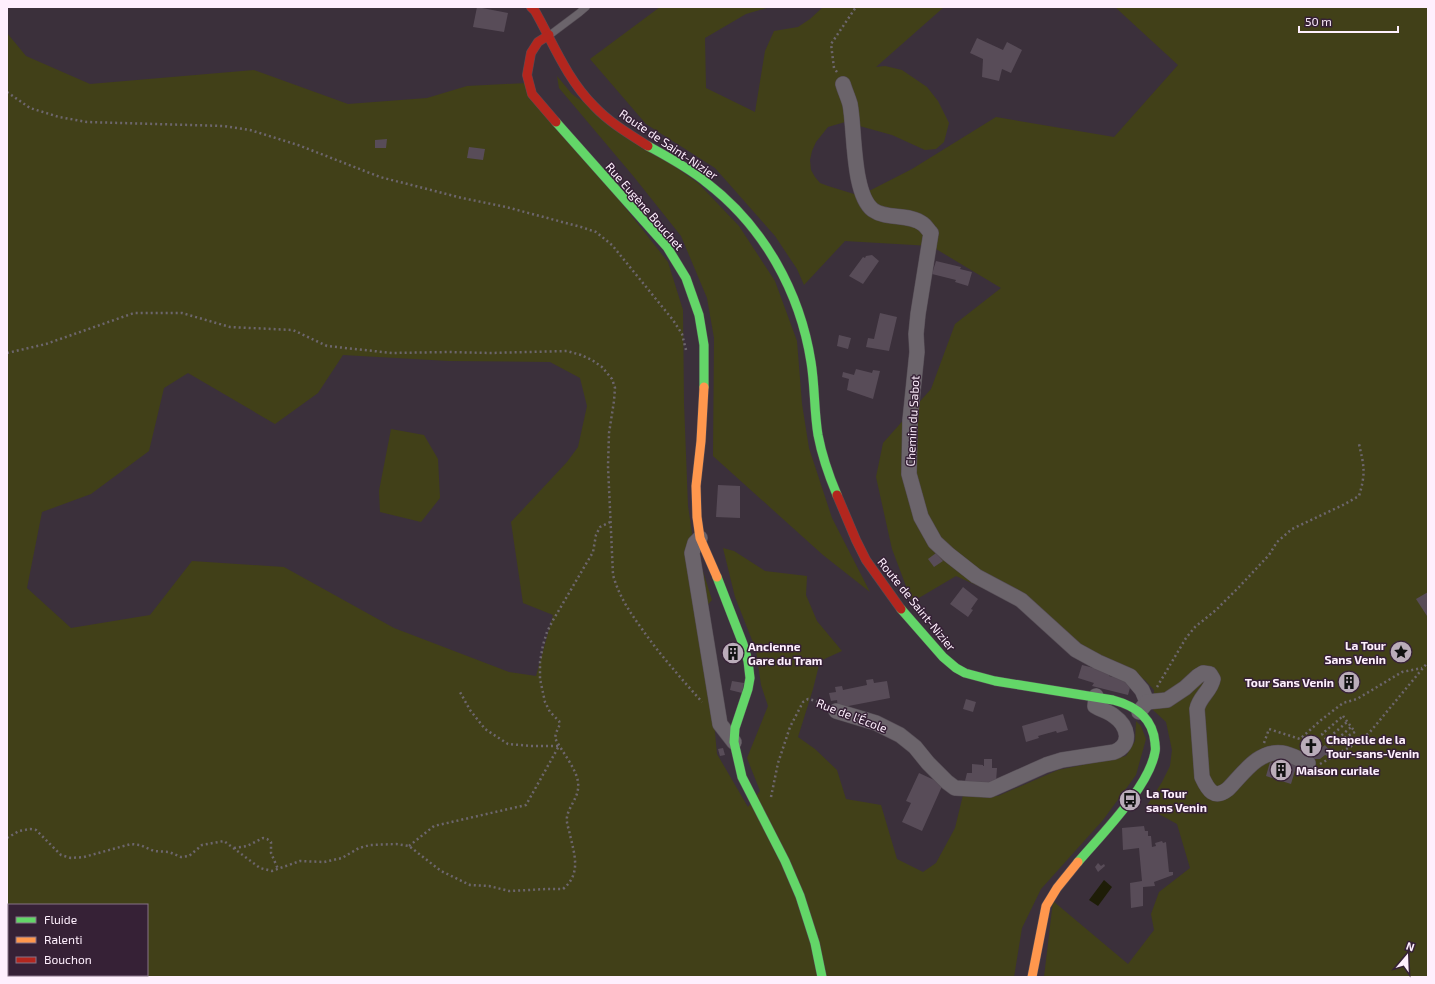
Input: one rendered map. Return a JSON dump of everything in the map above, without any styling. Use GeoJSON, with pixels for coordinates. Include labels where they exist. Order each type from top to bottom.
{"type":"FeatureCollection","features":[{"type":"Feature","properties":{"kind":"main road","name":"Route de Saint-Nizier"},"geometry":{"type":"LineString","coordinates":[[531,7],[535,11],[578,87],[594,106],[610,120],[630,134],[698,176],[716,190],[750,225],[774,259],[787,282],[806,333],[812,367],[818,436],[833,486],[858,546],[869,566],[896,602],[933,646],[952,665],[962,671],[998,682],[1096,696],[1124,704],[1143,707],[1156,737],[1156,752],[1153,764],[1147,776],[1130,800],[1060,883],[1049,899],[1044,913],[1032,977]]}},
{"type":"Feature","properties":{"kind":"main road","name":"Rue Eugène Bouchet"},"geometry":{"type":"LineString","coordinates":[[549,35],[538,42],[531,53],[527,75],[532,94],[667,247],[686,278],[699,314],[704,345],[704,388],[701,441],[696,486],[697,518],[700,538],[724,593],[748,661],[750,678],[748,689],[735,728],[734,742]]}},
{"type":"Feature","properties":{"kind":"main road"},"geometry":{"type":"LineString","coordinates":[[734,742],[742,777],[786,861],[800,896],[813,937],[822,977]]}},
{"type":"Feature","properties":{"kind":"street","name":"Chemin du Sabot"},"geometry":{"type":"LineString","coordinates":[[843,84],[850,105],[853,151],[865,203],[874,211],[890,216],[911,219],[922,223],[930,233],[918,314],[917,352],[910,420],[909,474],[921,516],[935,542],[976,576],[1021,600],[1076,650],[1098,662],[1130,676],[1142,690],[1143,707]]}},
{"type":"Feature","properties":{"kind":"street"},"geometry":{"type":"LineString","coordinates":[[700,538],[695,543],[692,553],[718,717],[720,724],[734,742]]}},
{"type":"Feature","properties":{"kind":"street"},"geometry":{"type":"LineString","coordinates":[[1143,707],[1167,700],[1185,688],[1198,676],[1203,673],[1210,674],[1213,679],[1212,685],[1200,700],[1197,709],[1202,777],[1206,786],[1212,793],[1223,793],[1256,760],[1262,756],[1272,753],[1283,753],[1308,763]]}},
{"type":"Feature","properties":{"kind":"street","name":"Rue de l'École"},"geometry":{"type":"LineString","coordinates":[[836,711],[876,723],[900,735],[915,747],[947,782],[955,788],[990,790],[1046,765],[1062,760],[1121,750],[1127,739],[1126,732],[1122,724],[1115,716],[1095,706],[1096,696]]}},
{"type":"Feature","properties":{"kind":"lane"},"geometry":{"type":"LineString","coordinates":[[549,35],[586,7]]}},
{"type":"Feature","properties":{"kind":"path"},"geometry":{"type":"LineString","coordinates":[[843,84],[834,68],[831,44],[856,7]]}},
{"type":"Feature","properties":{"kind":"path"},"geometry":{"type":"LineString","coordinates":[[7,92],[30,108],[59,117],[87,122],[224,126],[250,130],[298,145],[380,177],[462,198],[506,207],[596,232],[612,245],[673,320],[682,334],[688,356]]}},
{"type":"Feature","properties":{"kind":"path"},"geometry":{"type":"LineString","coordinates":[[7,352],[46,344],[134,313],[182,313],[230,327],[293,330],[327,346],[392,353],[568,351],[592,360],[602,367],[612,379],[615,388],[609,432],[608,459],[613,575],[617,590],[627,608],[656,648],[710,712],[718,717]]}},
{"type":"Feature","properties":{"kind":"path"},"geometry":{"type":"LineString","coordinates":[[1143,707],[1186,638],[1239,587],[1268,555],[1277,542],[1292,529],[1359,496],[1363,482],[1364,466],[1359,444]]}},
{"type":"Feature","properties":{"kind":"path"},"geometry":{"type":"LineString","coordinates":[[7,838],[19,831],[30,829],[36,830],[61,855],[72,858],[84,857],[131,844],[140,845],[154,851],[169,852],[181,857],[189,856],[202,845],[224,841],[260,868],[272,870],[300,861],[324,862],[342,858],[359,848],[370,845],[396,844],[409,846],[441,871],[470,885],[489,886],[509,891],[562,889],[570,883],[575,864],[567,822],[569,809],[576,796],[578,782],[555,738],[560,724],[550,712],[541,689],[540,662],[543,645],[552,622],[593,552],[596,535],[600,527],[610,522]]}},
{"type":"Feature","properties":{"kind":"path"},"geometry":{"type":"LineString","coordinates":[[1308,763],[1314,764],[1326,762],[1357,743],[1370,732],[1428,662]]}},
{"type":"Feature","properties":{"kind":"path"},"geometry":{"type":"LineString","coordinates":[[1268,732],[1269,729],[1300,739],[1320,720],[1343,703],[1357,699],[1402,672],[1422,668]]}},
{"type":"Feature","properties":{"kind":"path"},"geometry":{"type":"LineString","coordinates":[[460,692],[470,710],[485,729],[508,744],[559,746]]}},
{"type":"Feature","properties":{"kind":"path","name":"Rue de l'École"},"geometry":{"type":"LineString","coordinates":[[771,798],[778,763],[790,727],[802,702],[808,699],[816,701],[836,711]]}},
{"type":"Feature","properties":{"kind":"path"},"geometry":{"type":"LineString","coordinates":[[1343,716],[1356,732],[1331,745],[1322,734],[1343,716]]}},
{"type":"Feature","properties":{"kind":"path"},"geometry":{"type":"LineString","coordinates":[[1326,740],[1347,722]]}},
{"type":"Feature","properties":{"kind":"path"},"geometry":{"type":"LineString","coordinates":[[1331,745],[1351,727]]}},
{"type":"Feature","properties":{"kind":"path"},"geometry":{"type":"LineString","coordinates":[[409,846],[434,826],[526,805],[559,746]]}},
{"type":"Feature","properties":{"kind":"path"},"geometry":{"type":"LineString","coordinates":[[233,848],[247,846],[263,838],[267,839],[271,842],[271,853],[278,869]]}},
{"type":"Feature","properties":{"kind":"shaded area"},"geometry":{"type":"Polygon","coordinates":[[[660,7],[770,7],[746,14],[705,38],[706,88],[755,112],[765,51],[774,31],[798,27],[810,19],[823,7],[944,7],[876,67],[885,66],[902,70],[927,87],[938,101],[949,123],[944,142],[936,149],[925,150],[892,135],[845,122],[828,127],[816,142],[812,151],[810,160],[811,170],[820,183],[854,194],[869,191],[912,169],[996,117],[1114,137],[1178,65],[1115,7],[1428,7],[1428,977],[1044,977],[1053,901],[1128,964],[1154,930],[1151,914],[1159,892],[1190,868],[1177,824],[1146,807],[1170,766],[1172,750],[1166,722],[1153,710],[1154,690],[1145,680],[1096,655],[1020,605],[956,576],[912,602],[892,549],[876,477],[883,443],[931,389],[955,324],[1001,288],[931,246],[845,241],[804,285],[797,269],[775,236],[715,168],[646,124],[590,59],[660,7]]]}},
{"type":"Feature","properties":{"kind":"shaded area"},"geometry":{"type":"Polygon","coordinates":[[[7,33],[26,56],[90,84],[254,70],[348,104],[427,98],[467,86],[527,83],[668,262],[683,310],[684,403],[688,506],[693,539],[712,600],[697,617],[713,711],[717,754],[748,807],[760,791],[747,758],[768,706],[761,685],[756,650],[735,597],[723,548],[734,551],[765,571],[807,576],[806,595],[817,621],[842,651],[820,661],[798,737],[815,749],[837,770],[846,799],[881,805],[897,859],[923,872],[936,863],[955,828],[963,795],[998,796],[1058,770],[1126,756],[1135,741],[1136,721],[1141,726],[1146,739],[1136,775],[1103,820],[1041,889],[1022,928],[1014,977],[7,977],[7,33]],[[343,355],[318,393],[275,424],[188,373],[164,388],[149,451],[91,494],[42,512],[27,588],[71,628],[150,615],[192,561],[284,567],[394,628],[509,672],[536,676],[553,615],[523,603],[511,522],[567,462],[578,447],[587,406],[580,378],[550,362],[449,361],[343,355]]]}},
{"type":"Feature","properties":{"kind":"shaded area"},"geometry":{"type":"Polygon","coordinates":[[[557,76],[572,94],[698,183],[739,226],[775,281],[797,341],[802,404],[809,448],[832,518],[870,592],[823,555],[713,456],[714,338],[707,298],[681,236],[634,177],[559,88],[557,76]]]}},
{"type":"Feature","properties":{"kind":"shaded area"},"geometry":{"type":"Polygon","coordinates":[[[391,429],[424,435],[438,459],[440,498],[421,522],[380,512],[379,491],[391,429]]]}},
{"type":"Feature","properties":{"kind":"shaded area"},"geometry":{"type":"Polygon","coordinates":[[[1104,880],[1112,887],[1098,906],[1089,900],[1104,880]]]}},
{"type":"Feature","properties":{"kind":"building"},"geometry":{"type":"Polygon","coordinates":[[[477,7],[508,13],[504,32],[473,27],[477,7]]]}},
{"type":"Feature","properties":{"kind":"building"},"geometry":{"type":"Polygon","coordinates":[[[977,38],[1003,50],[1007,42],[1022,50],[1011,73],[1002,69],[999,81],[982,77],[983,59],[970,53],[977,38]]]}},
{"type":"Feature","properties":{"kind":"building"},"geometry":{"type":"Polygon","coordinates":[[[387,139],[386,148],[375,148],[375,140],[387,139]]]}},
{"type":"Feature","properties":{"kind":"building"},"geometry":{"type":"Polygon","coordinates":[[[469,147],[485,149],[483,160],[467,158],[469,147]]]}},
{"type":"Feature","properties":{"kind":"building"},"geometry":{"type":"Polygon","coordinates":[[[872,255],[879,261],[863,284],[849,276],[863,257],[865,258],[866,256],[872,255]]]}},
{"type":"Feature","properties":{"kind":"building"},"geometry":{"type":"Polygon","coordinates":[[[936,261],[961,267],[960,269],[972,272],[968,286],[955,282],[956,280],[932,274],[936,261]]]}},
{"type":"Feature","properties":{"kind":"building"},"geometry":{"type":"Polygon","coordinates":[[[880,313],[897,317],[889,351],[866,347],[868,338],[874,339],[880,313]]]}},
{"type":"Feature","properties":{"kind":"building"},"geometry":{"type":"Polygon","coordinates":[[[839,335],[851,338],[848,349],[837,346],[839,335]]]}},
{"type":"Feature","properties":{"kind":"building"},"geometry":{"type":"Polygon","coordinates":[[[856,369],[872,373],[873,370],[880,371],[873,399],[847,390],[849,379],[842,377],[843,372],[854,375],[856,369]]]}},
{"type":"Feature","properties":{"kind":"building"},"geometry":{"type":"Polygon","coordinates":[[[718,485],[740,486],[740,518],[716,517],[718,485]]]}},
{"type":"Feature","properties":{"kind":"building"},"geometry":{"type":"Polygon","coordinates":[[[936,553],[943,561],[934,567],[928,559],[936,553]]]}},
{"type":"Feature","properties":{"kind":"building"},"geometry":{"type":"Polygon","coordinates":[[[963,587],[978,599],[971,609],[973,610],[968,617],[950,604],[963,587]]]}},
{"type":"Feature","properties":{"kind":"building"},"geometry":{"type":"Polygon","coordinates":[[[1428,592],[1428,615],[1427,616],[1416,599],[1428,592]]]}},
{"type":"Feature","properties":{"kind":"building","name":"Ancienne Gare du Tram"},"geometry":{"type":"Polygon","coordinates":[[[737,643],[742,660],[729,663],[724,646],[737,643]]]}},
{"type":"Feature","properties":{"kind":"building"},"geometry":{"type":"Polygon","coordinates":[[[1082,665],[1110,672],[1109,676],[1127,680],[1131,684],[1128,695],[1092,686],[1094,683],[1078,678],[1082,665]]]}},
{"type":"Feature","properties":{"kind":"building"},"geometry":{"type":"Polygon","coordinates":[[[873,679],[874,683],[887,681],[890,698],[838,708],[837,700],[831,701],[829,693],[836,692],[835,687],[842,686],[843,690],[867,685],[866,680],[873,679]]]}},
{"type":"Feature","properties":{"kind":"building","name":"Tour Sans Venin"},"geometry":{"type":"Polygon","coordinates":[[[1350,679],[1352,682],[1349,685],[1346,682],[1350,679]]]}},
{"type":"Feature","properties":{"kind":"building"},"geometry":{"type":"Polygon","coordinates":[[[732,681],[744,683],[742,693],[730,690],[732,681]]]}},
{"type":"Feature","properties":{"kind":"building"},"geometry":{"type":"Polygon","coordinates":[[[966,699],[976,702],[973,712],[963,709],[966,699]]]}},
{"type":"Feature","properties":{"kind":"building"},"geometry":{"type":"Polygon","coordinates":[[[1063,714],[1068,730],[1057,733],[1056,731],[1038,736],[1039,738],[1026,742],[1022,726],[1063,714]]]}},
{"type":"Feature","properties":{"kind":"building","name":"Chapelle de la Tour-sans-Venin"},"geometry":{"type":"Polygon","coordinates":[[[1310,736],[1321,748],[1325,745],[1333,754],[1328,756],[1325,755],[1320,759],[1314,759],[1301,745],[1310,736]]]}},
{"type":"Feature","properties":{"kind":"building"},"geometry":{"type":"Polygon","coordinates":[[[723,748],[725,755],[720,756],[718,749],[723,748]]]}},
{"type":"Feature","properties":{"kind":"building","name":"Maison curiale"},"geometry":{"type":"Polygon","coordinates":[[[1281,758],[1297,764],[1291,784],[1266,776],[1270,762],[1278,765],[1281,758]]]}},
{"type":"Feature","properties":{"kind":"building"},"geometry":{"type":"Polygon","coordinates":[[[984,759],[992,759],[992,768],[997,768],[996,782],[991,786],[964,785],[967,773],[972,773],[972,764],[984,766],[984,759]]]}},
{"type":"Feature","properties":{"kind":"building"},"geometry":{"type":"Polygon","coordinates":[[[919,773],[943,784],[922,831],[902,822],[911,803],[906,801],[919,773]]]}},
{"type":"Feature","properties":{"kind":"building"},"geometry":{"type":"Polygon","coordinates":[[[1144,826],[1145,831],[1148,831],[1148,836],[1151,836],[1152,847],[1156,846],[1155,843],[1162,841],[1163,843],[1166,842],[1169,872],[1173,872],[1173,875],[1154,882],[1155,886],[1143,887],[1143,906],[1131,908],[1130,883],[1142,881],[1139,848],[1123,850],[1122,828],[1144,826]]]}},
{"type":"Feature","properties":{"kind":"building"},"geometry":{"type":"Polygon","coordinates":[[[1098,863],[1101,866],[1104,864],[1105,866],[1098,872],[1095,867],[1098,863]]]}},
{"type":"Feature","properties":{"kind":"traffic: fast"},"geometry":{"type":"LineString","coordinates":[[556,122],[667,247],[686,278],[699,315],[704,345],[704,387]]}},
{"type":"Feature","properties":{"kind":"traffic: fast"},"geometry":{"type":"LineString","coordinates":[[648,146],[693,172],[727,200],[746,220],[776,263],[788,286],[806,336],[811,362],[818,435],[826,466],[837,495]]}},
{"type":"Feature","properties":{"kind":"traffic: fast"},"geometry":{"type":"LineString","coordinates":[[717,577],[748,661],[750,678],[748,689],[735,728],[734,742],[742,777],[785,861],[800,896],[815,943],[822,977]]}},
{"type":"Feature","properties":{"kind":"traffic: fast"},"geometry":{"type":"LineString","coordinates":[[901,609],[943,657],[956,668],[965,673],[995,681],[1113,700],[1136,710],[1147,720],[1154,734],[1155,743],[1155,751],[1151,766],[1144,780],[1123,810],[1078,862]]}},
{"type":"Feature","properties":{"kind":"traffic: slow"},"geometry":{"type":"LineString","coordinates":[[704,387],[701,441],[696,486],[697,517],[700,538],[717,577]]}},
{"type":"Feature","properties":{"kind":"traffic: slow"},"geometry":{"type":"LineString","coordinates":[[1032,977],[1046,906],[1057,888],[1078,862]]}},
{"type":"Feature","properties":{"kind":"traffic: jam"},"geometry":{"type":"LineString","coordinates":[[531,7],[535,11],[568,73],[584,95],[606,117],[648,146]]}},
{"type":"Feature","properties":{"kind":"traffic: jam"},"geometry":{"type":"LineString","coordinates":[[549,35],[538,42],[531,53],[527,75],[532,94],[556,122]]}},
{"type":"Feature","properties":{"kind":"traffic: jam"},"geometry":{"type":"LineString","coordinates":[[837,495],[866,560],[901,609]]}},
{"type":"Feature","properties":{"kind":"place","name":"La Tour Sans Venin"},"geometry":{"type":"Point","coordinates":[1401,652]}},
{"type":"Feature","properties":{"kind":"place","name":"Ancienne Gare du Tram"},"geometry":{"type":"Point","coordinates":[733,653]}},
{"type":"Feature","properties":{"kind":"place","name":"Tour Sans Venin"},"geometry":{"type":"Point","coordinates":[1349,682]}},
{"type":"Feature","properties":{"kind":"place","name":"Chapelle de la Tour-sans-Venin"},"geometry":{"type":"Point","coordinates":[1311,746]}},
{"type":"Feature","properties":{"kind":"place","name":"Maison curiale"},"geometry":{"type":"Point","coordinates":[1281,770]}},
{"type":"Feature","properties":{"kind":"place","name":"La Tour sans Venin"},"geometry":{"type":"Point","coordinates":[1130,800]}}]}
